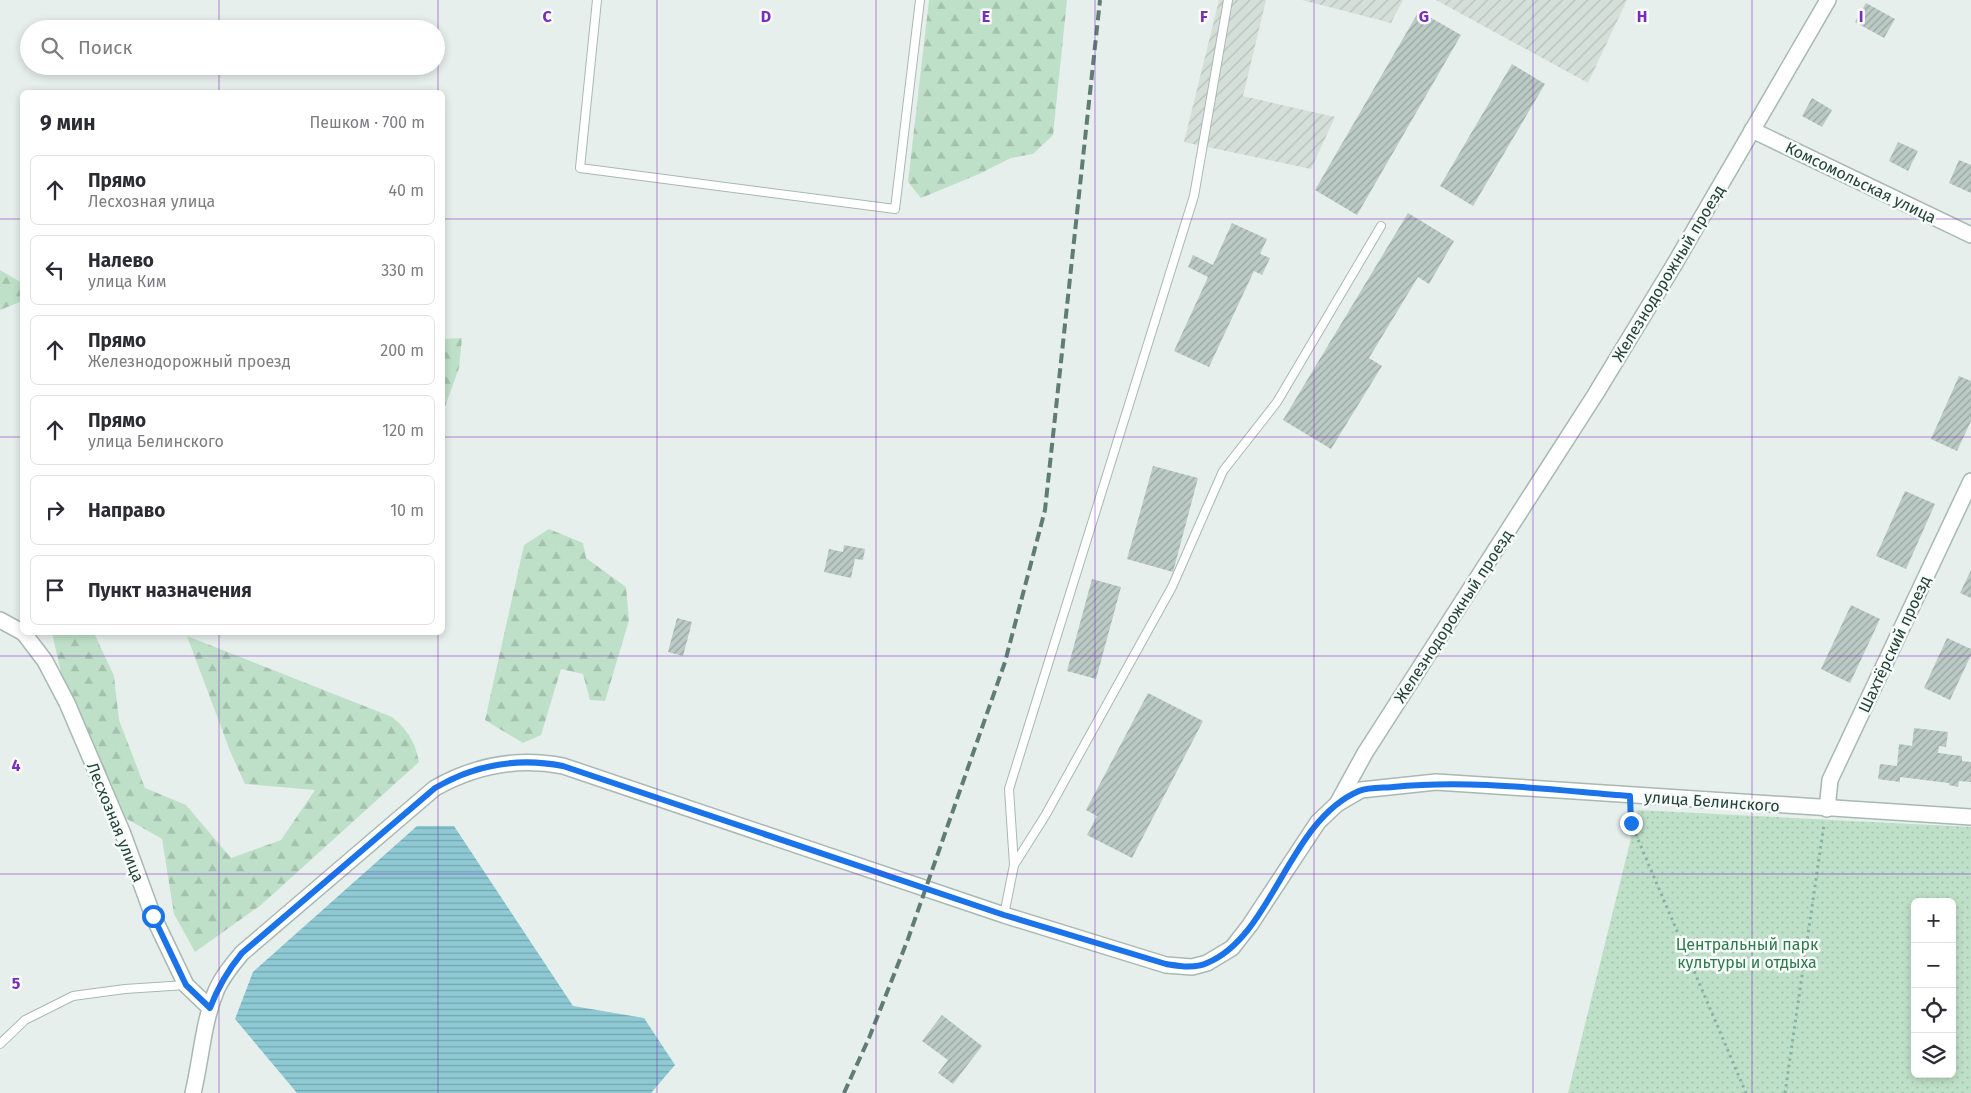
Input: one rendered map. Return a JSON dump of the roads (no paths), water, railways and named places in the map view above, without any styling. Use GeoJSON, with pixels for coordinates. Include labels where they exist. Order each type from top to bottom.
{"type":"FeatureCollection","features":[{"type":"Feature","properties":{"kind":"street","name":"Железнодорожный проезд"},"geometry":{"type":"LineString","coordinates":[[193,1093],[210,1008],[217,990],[242,953],[435,788],[456,776],[501,763],[540,762],[563,766],[926,890],[1166,964],[1192,967],[1207,963],[1232,948],[1250,925],[1318,822],[1337,804],[1365,753],[1595,395],[1674,265],[1828,0]]}},
{"type":"Feature","properties":{"kind":"street","name":"Комсомольская улица"},"geometry":{"type":"LineString","coordinates":[[1752,130],[1971,235]]}},
{"type":"Feature","properties":{"kind":"street","name":"Шахтёрский проезд"},"geometry":{"type":"LineString","coordinates":[[1827,809],[1830,780],[1971,481]]}},
{"type":"Feature","properties":{"kind":"street","name":"Лесхозная улица"},"geometry":{"type":"LineString","coordinates":[[0,620],[20,630]]}},
{"type":"Feature","properties":{"kind":"street","name":"Лесхозная улица"},"geometry":{"type":"LineString","coordinates":[[25,635],[45,661],[67,703],[123,834],[153,916],[186,985],[210,1008]]}},
{"type":"Feature","properties":{"kind":"street","name":"улица Белинского"},"geometry":{"type":"LineString","coordinates":[[1337,804],[1361,790],[1436,782],[1971,817]]}},
{"type":"Feature","properties":{"kind":"lane"},"geometry":{"type":"LineString","coordinates":[[597,0],[580,168],[895,209],[920,0]]}},
{"type":"Feature","properties":{"kind":"lane"},"geometry":{"type":"LineString","coordinates":[[1004,915],[1014,865],[1008,789],[1194,196],[1228,0]]}},
{"type":"Feature","properties":{"kind":"lane"},"geometry":{"type":"LineString","coordinates":[[1014,865],[1045,816],[1172,587],[1223,471],[1277,402],[1381,226]]}},
{"type":"Feature","properties":{"kind":"lane"},"geometry":{"type":"LineString","coordinates":[[0,1044],[25,1020],[73,996],[125,989],[186,985]]}},
{"type":"Feature","properties":{"kind":"water"},"geometry":{"type":"Polygon","coordinates":[[[417,826],[454,826],[573,1006],[644,1018],[675,1065],[651,1093],[297,1093],[235,1019],[253,972],[417,826]]]}},
{"type":"Feature","properties":{"kind":"railway"},"geometry":{"type":"LineString","coordinates":[[844,1093],[869,1038],[908,939],[1005,662],[1045,510],[1100,0]]}},
{"type":"Feature","properties":{"kind":"park label","name":"Центральный парк культуры и отдыха"},"geometry":{"type":"Point","coordinates":[1747,953]}}]}
